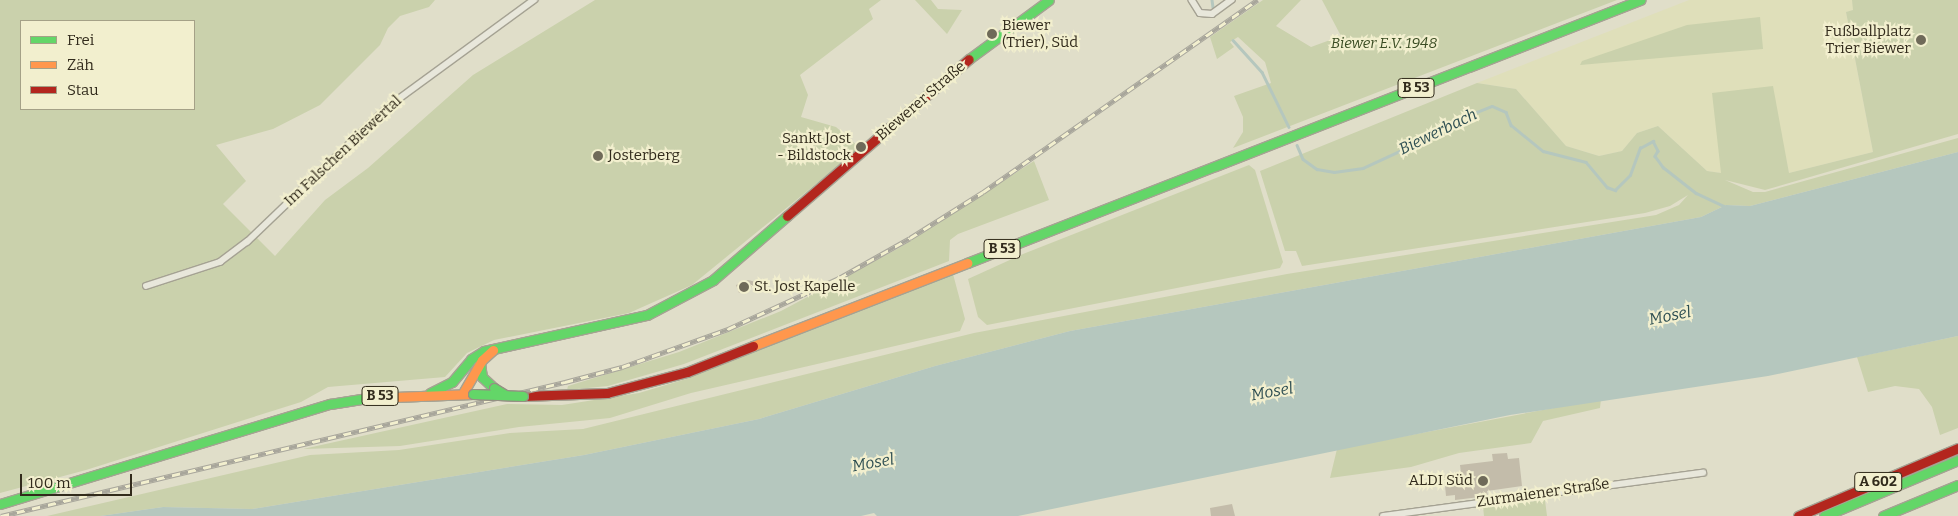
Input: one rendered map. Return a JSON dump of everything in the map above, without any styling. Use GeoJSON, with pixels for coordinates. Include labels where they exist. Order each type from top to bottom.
{"type":"FeatureCollection","features":[{"type":"Feature","properties":{"kind":"main road","name":"Biewerer Straße"},"geometry":{"type":"LineString","coordinates":[[430,393],[452,382],[477,355],[498,348],[647,315],[676,302],[713,280],[995,37],[1048,0]]}},
{"type":"Feature","properties":{"kind":"main road","name":"B 53"},"geometry":{"type":"LineString","coordinates":[[0,504],[102,476],[330,404],[430,393],[523,396],[606,394],[687,372],[1640,0]]}},
{"type":"Feature","properties":{"kind":"main road"},"geometry":{"type":"LineString","coordinates":[[468,393],[480,363],[498,348]]}},
{"type":"Feature","properties":{"kind":"main road"},"geometry":{"type":"LineString","coordinates":[[480,363],[482,377],[505,395]]}},
{"type":"Feature","properties":{"kind":"main road"},"geometry":{"type":"LineString","coordinates":[[460,373],[468,393]]}},
{"type":"Feature","properties":{"kind":"main road","name":"A 602"},"geometry":{"type":"LineString","coordinates":[[1798,516],[1958,448]]}},
{"type":"Feature","properties":{"kind":"main road","name":"A 602"},"geometry":{"type":"LineString","coordinates":[[1824,516],[1958,460]]}},
{"type":"Feature","properties":{"kind":"main road"},"geometry":{"type":"LineString","coordinates":[[1883,516],[1958,485]]}},
{"type":"Feature","properties":{"kind":"street","name":"Im Falschen Biewertal"},"geometry":{"type":"LineString","coordinates":[[146,286],[220,262],[247,242],[389,106],[534,0]]}},
{"type":"Feature","properties":{"kind":"street"},"geometry":{"type":"LineString","coordinates":[[1192,0],[1200,13],[1212,14],[1231,0]]}},
{"type":"Feature","properties":{"kind":"street","name":"Zurmaiener Straße"},"geometry":{"type":"LineString","coordinates":[[1383,516],[1702,472]]}},
{"type":"Feature","properties":{"kind":"green space"},"geometry":{"type":"Polygon","coordinates":[[[0,0],[435,0],[429,7],[400,16],[388,28],[380,45],[320,105],[273,129],[216,145],[246,181],[223,204],[275,256],[325,200],[368,168],[473,75],[595,0],[881,0],[869,9],[873,19],[800,75],[808,95],[801,117],[836,127],[860,148],[692,285],[629,313],[494,340],[467,353],[445,377],[328,387],[301,402],[86,470],[0,493],[0,0]]]}},
{"type":"Feature","properties":{"kind":"green space"},"geometry":{"type":"Polygon","coordinates":[[[915,0],[931,0],[938,9],[962,10],[947,34],[915,0]]]}},
{"type":"Feature","properties":{"kind":"green space","name":"Biewer E.V. 1948"},"geometry":{"type":"Polygon","coordinates":[[[1263,0],[1301,0],[1276,26],[1311,47],[1341,36],[1322,0],[1617,0],[1233,148],[1243,132],[1243,117],[1234,96],[1271,83],[1265,62],[1238,37],[1230,42],[1234,47],[1217,59],[1210,37],[1263,0]]]}},
{"type":"Feature","properties":{"kind":"green space"},"geometry":{"type":"Polygon","coordinates":[[[1689,0],[1852,0],[1854,10],[1846,12],[1873,152],[1789,173],[1786,158],[1721,173],[1707,171],[1658,126],[1637,133],[1622,151],[1599,156],[1566,146],[1516,89],[1477,83],[1689,0]]]}},
{"type":"Feature","properties":{"kind":"green space"},"geometry":{"type":"Polygon","coordinates":[[[1852,0],[1958,0],[1958,134],[1765,190],[1725,180],[1753,192],[1765,192],[1958,138],[1958,152],[1750,206],[1726,205],[1701,217],[1070,331],[935,366],[759,419],[584,455],[252,509],[163,507],[100,516],[47,516],[310,455],[399,450],[510,433],[583,429],[974,333],[1287,274],[1656,215],[1679,205],[1688,195],[1670,206],[1645,213],[1302,266],[1296,251],[1285,251],[1260,171],[1477,83],[1516,89],[1566,146],[1599,156],[1622,151],[1637,133],[1658,126],[1707,171],[1721,173],[1712,93],[1773,86],[1789,173],[1873,152],[1846,12],[1853,10],[1852,0]]]}},
{"type":"Feature","properties":{"kind":"green space"},"geometry":{"type":"Polygon","coordinates":[[[1760,17],[1763,49],[1580,65],[1582,61],[1687,25],[1760,17]]]}},
{"type":"Feature","properties":{"kind":"green space"},"geometry":{"type":"Polygon","coordinates":[[[1034,161],[1049,200],[958,234],[950,240],[949,261],[684,364],[608,386],[567,390],[568,386],[679,352],[781,311],[899,248],[1034,161]]]}},
{"type":"Feature","properties":{"kind":"green space"},"geometry":{"type":"Polygon","coordinates":[[[1249,165],[1255,170],[1283,262],[1280,268],[987,325],[978,317],[968,279],[1023,254],[1249,165]]]}},
{"type":"Feature","properties":{"kind":"green space"},"geometry":{"type":"Polygon","coordinates":[[[953,274],[965,319],[960,331],[691,393],[610,418],[519,427],[400,446],[303,449],[507,404],[562,405],[639,393],[686,379],[953,274]]]}},
{"type":"Feature","properties":{"kind":"green space"},"geometry":{"type":"Polygon","coordinates":[[[1958,336],[1958,428],[1940,435],[1932,407],[1919,389],[1895,386],[1868,392],[1857,357],[1958,336]]]}},
{"type":"Feature","properties":{"kind":"green space"},"geometry":{"type":"Polygon","coordinates":[[[1601,399],[1600,408],[1543,421],[1531,443],[1459,453],[1411,467],[1330,478],[1337,449],[1601,399]]]}},
{"type":"Feature","properties":{"kind":"green space"},"geometry":{"type":"Polygon","coordinates":[[[1545,500],[1547,516],[1484,516],[1483,507],[1545,500]]]}},
{"type":"Feature","properties":{"kind":"water","name":"Mosel"},"geometry":{"type":"Polygon","coordinates":[[[1958,152],[1958,336],[1768,376],[1510,415],[1018,516],[877,516],[874,513],[861,516],[100,516],[163,507],[252,509],[584,455],[759,419],[935,366],[1070,331],[1701,217],[1726,205],[1750,206],[1958,152]]]}},
{"type":"Feature","properties":{"kind":"building","name":"St. Jost Kapelle"},"geometry":{"type":"Polygon","coordinates":[[[748,280],[760,283],[739,293],[736,285],[748,280]]]}},
{"type":"Feature","properties":{"kind":"building","name":"ALDI Süd"},"geometry":{"type":"Polygon","coordinates":[[[1507,453],[1508,459],[1519,458],[1522,486],[1487,491],[1488,496],[1455,500],[1455,495],[1446,496],[1444,475],[1461,473],[1460,465],[1493,461],[1492,454],[1507,453]]]}},
{"type":"Feature","properties":{"kind":"building"},"geometry":{"type":"Polygon","coordinates":[[[1232,504],[1235,516],[1211,516],[1210,508],[1232,504]]]}},
{"type":"Feature","properties":{"kind":"waterway","name":"Biewerbach"},"geometry":{"type":"LineString","coordinates":[[1212,0],[1213,7]]}},
{"type":"Feature","properties":{"kind":"waterway","name":"Biewerbach"},"geometry":{"type":"LineString","coordinates":[[1233,40],[1262,72],[1289,127]]}},
{"type":"Feature","properties":{"kind":"waterway","name":"Biewerbach"},"geometry":{"type":"LineString","coordinates":[[1297,145],[1303,159],[1317,169],[1334,172],[1363,168],[1441,132],[1447,124],[1492,106],[1506,112],[1511,125],[1543,151],[1586,162],[1607,187],[1615,190],[1630,175],[1640,148],[1653,141],[1658,151],[1655,156],[1663,167],[1696,193],[1726,207]]}},
{"type":"Feature","properties":{"kind":"railway"},"geometry":{"type":"LineString","coordinates":[[1,516],[565,382],[622,367],[728,329],[839,278],[910,238],[983,192],[1257,0]]}},
{"type":"Feature","properties":{"kind":"traffic: fast"},"geometry":{"type":"LineString","coordinates":[[969,59],[1049,0]]}},
{"type":"Feature","properties":{"kind":"traffic: fast"},"geometry":{"type":"LineString","coordinates":[[967,263],[1640,0]]}},
{"type":"Feature","properties":{"kind":"traffic: fast"},"geometry":{"type":"LineString","coordinates":[[430,393],[452,382],[471,359],[484,351],[647,315],[713,280],[787,216]]}},
{"type":"Feature","properties":{"kind":"traffic: fast"},"geometry":{"type":"LineString","coordinates":[[480,363],[482,377],[494,388]]}},
{"type":"Feature","properties":{"kind":"traffic: fast"},"geometry":{"type":"LineString","coordinates":[[494,388],[505,395]]}},
{"type":"Feature","properties":{"kind":"traffic: fast"},"geometry":{"type":"LineString","coordinates":[[473,394],[523,396]]}},
{"type":"Feature","properties":{"kind":"traffic: fast"},"geometry":{"type":"LineString","coordinates":[[0,504],[330,404],[368,398]]}},
{"type":"Feature","properties":{"kind":"traffic: fast"},"geometry":{"type":"LineString","coordinates":[[1824,516],[1958,460]]}},
{"type":"Feature","properties":{"kind":"traffic: fast"},"geometry":{"type":"LineString","coordinates":[[1883,516],[1958,485]]}},
{"type":"Feature","properties":{"kind":"traffic: slow"},"geometry":{"type":"LineString","coordinates":[[753,346],[967,263]]}},
{"type":"Feature","properties":{"kind":"traffic: slow"},"geometry":{"type":"LineString","coordinates":[[463,393],[482,360],[493,350]]}},
{"type":"Feature","properties":{"kind":"traffic: slow"},"geometry":{"type":"LineString","coordinates":[[368,398],[473,394]]}},
{"type":"Feature","properties":{"kind":"traffic: jam"},"geometry":{"type":"LineString","coordinates":[[787,216],[969,59]]}},
{"type":"Feature","properties":{"kind":"traffic: jam"},"geometry":{"type":"LineString","coordinates":[[523,396],[607,393],[687,372],[753,346]]}},
{"type":"Feature","properties":{"kind":"traffic: jam"},"geometry":{"type":"LineString","coordinates":[[1798,516],[1958,448]]}},
{"type":"Feature","properties":{"kind":"place","name":"Biewer (Trier), Süd"},"geometry":{"type":"Point","coordinates":[992,34]}},
{"type":"Feature","properties":{"kind":"place","name":"Fußballplatz Trier Biewer"},"geometry":{"type":"Point","coordinates":[1921,40]}},
{"type":"Feature","properties":{"kind":"place","name":"Sankt Jost - Bildstock"},"geometry":{"type":"Point","coordinates":[861,147]}},
{"type":"Feature","properties":{"kind":"place","name":"Josterberg"},"geometry":{"type":"Point","coordinates":[598,156]}},
{"type":"Feature","properties":{"kind":"place","name":"St. Jost Kapelle"},"geometry":{"type":"Point","coordinates":[744,287]}},
{"type":"Feature","properties":{"kind":"place","name":"ALDI Süd"},"geometry":{"type":"Point","coordinates":[1483,481]}}]}
